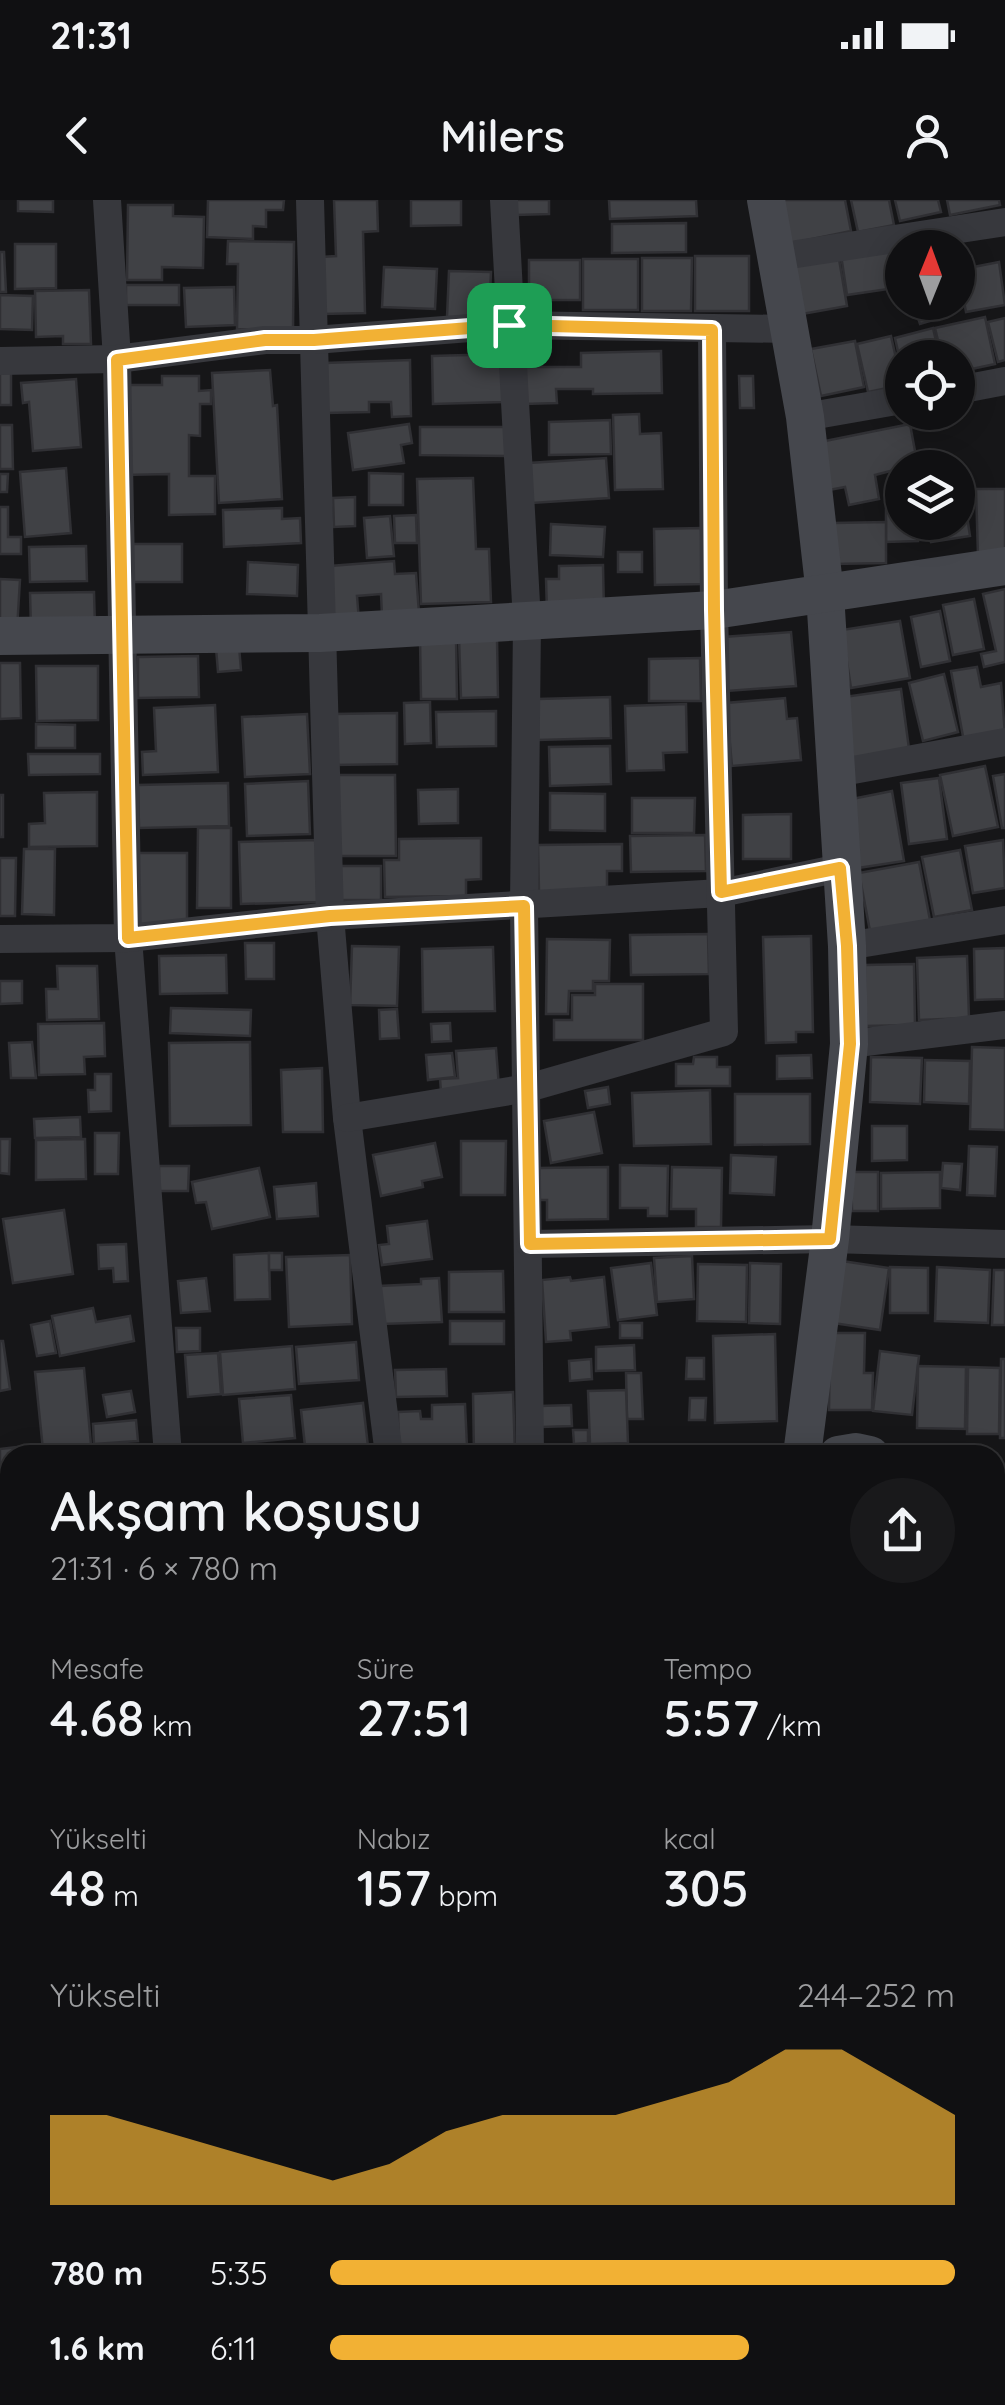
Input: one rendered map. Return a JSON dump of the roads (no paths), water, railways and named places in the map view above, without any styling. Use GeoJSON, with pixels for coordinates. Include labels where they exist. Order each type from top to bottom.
{"type":"FeatureCollection","features":[{"type":"Feature","properties":{"kind":"street"},"geometry":{"type":"LineString","coordinates":[[107,200],[117,360],[128,938],[167,1445]]}},
{"type":"Feature","properties":{"kind":"street"},"geometry":{"type":"LineString","coordinates":[[310,200],[330,916],[348,1118],[388,1445]]}},
{"type":"Feature","properties":{"kind":"street"},"geometry":{"type":"LineString","coordinates":[[504,200],[526,622],[524,906],[530,1445]]}},
{"type":"Feature","properties":{"kind":"street"},"geometry":{"type":"LineString","coordinates":[[766,200],[804,417],[825,594],[850,1044],[803,1445]]}},
{"type":"Feature","properties":{"kind":"street"},"geometry":{"type":"LineString","coordinates":[[776,257],[1005,222]]}},
{"type":"Feature","properties":{"kind":"street"},"geometry":{"type":"LineString","coordinates":[[0,361],[117,360],[265,340],[314,340],[509,325],[790,329]]}},
{"type":"Feature","properties":{"kind":"street"},"geometry":{"type":"LineString","coordinates":[[348,1118],[528,1088],[724,1032],[712,330]]}},
{"type":"Feature","properties":{"kind":"street"},"geometry":{"type":"LineString","coordinates":[[975,387],[1005,381]]}},
{"type":"Feature","properties":{"kind":"street"},"geometry":{"type":"LineString","coordinates":[[804,417],[885,403]]}},
{"type":"Feature","properties":{"kind":"street"},"geometry":{"type":"LineString","coordinates":[[0,636],[320,633],[714,610],[1005,566]]}},
{"type":"Feature","properties":{"kind":"street"},"geometry":{"type":"LineString","coordinates":[[837,773],[1005,742]]}},
{"type":"Feature","properties":{"kind":"street"},"geometry":{"type":"LineString","coordinates":[[0,939],[128,938],[330,916],[721,892],[840,868]]}},
{"type":"Feature","properties":{"kind":"street"},"geometry":{"type":"LineString","coordinates":[[847,946],[1005,920]]}},
{"type":"Feature","properties":{"kind":"street"},"geometry":{"type":"LineString","coordinates":[[850,1044],[1005,1025]]}},
{"type":"Feature","properties":{"kind":"street"},"geometry":{"type":"LineString","coordinates":[[530,1244],[830,1239],[1005,1244]]}}]}
